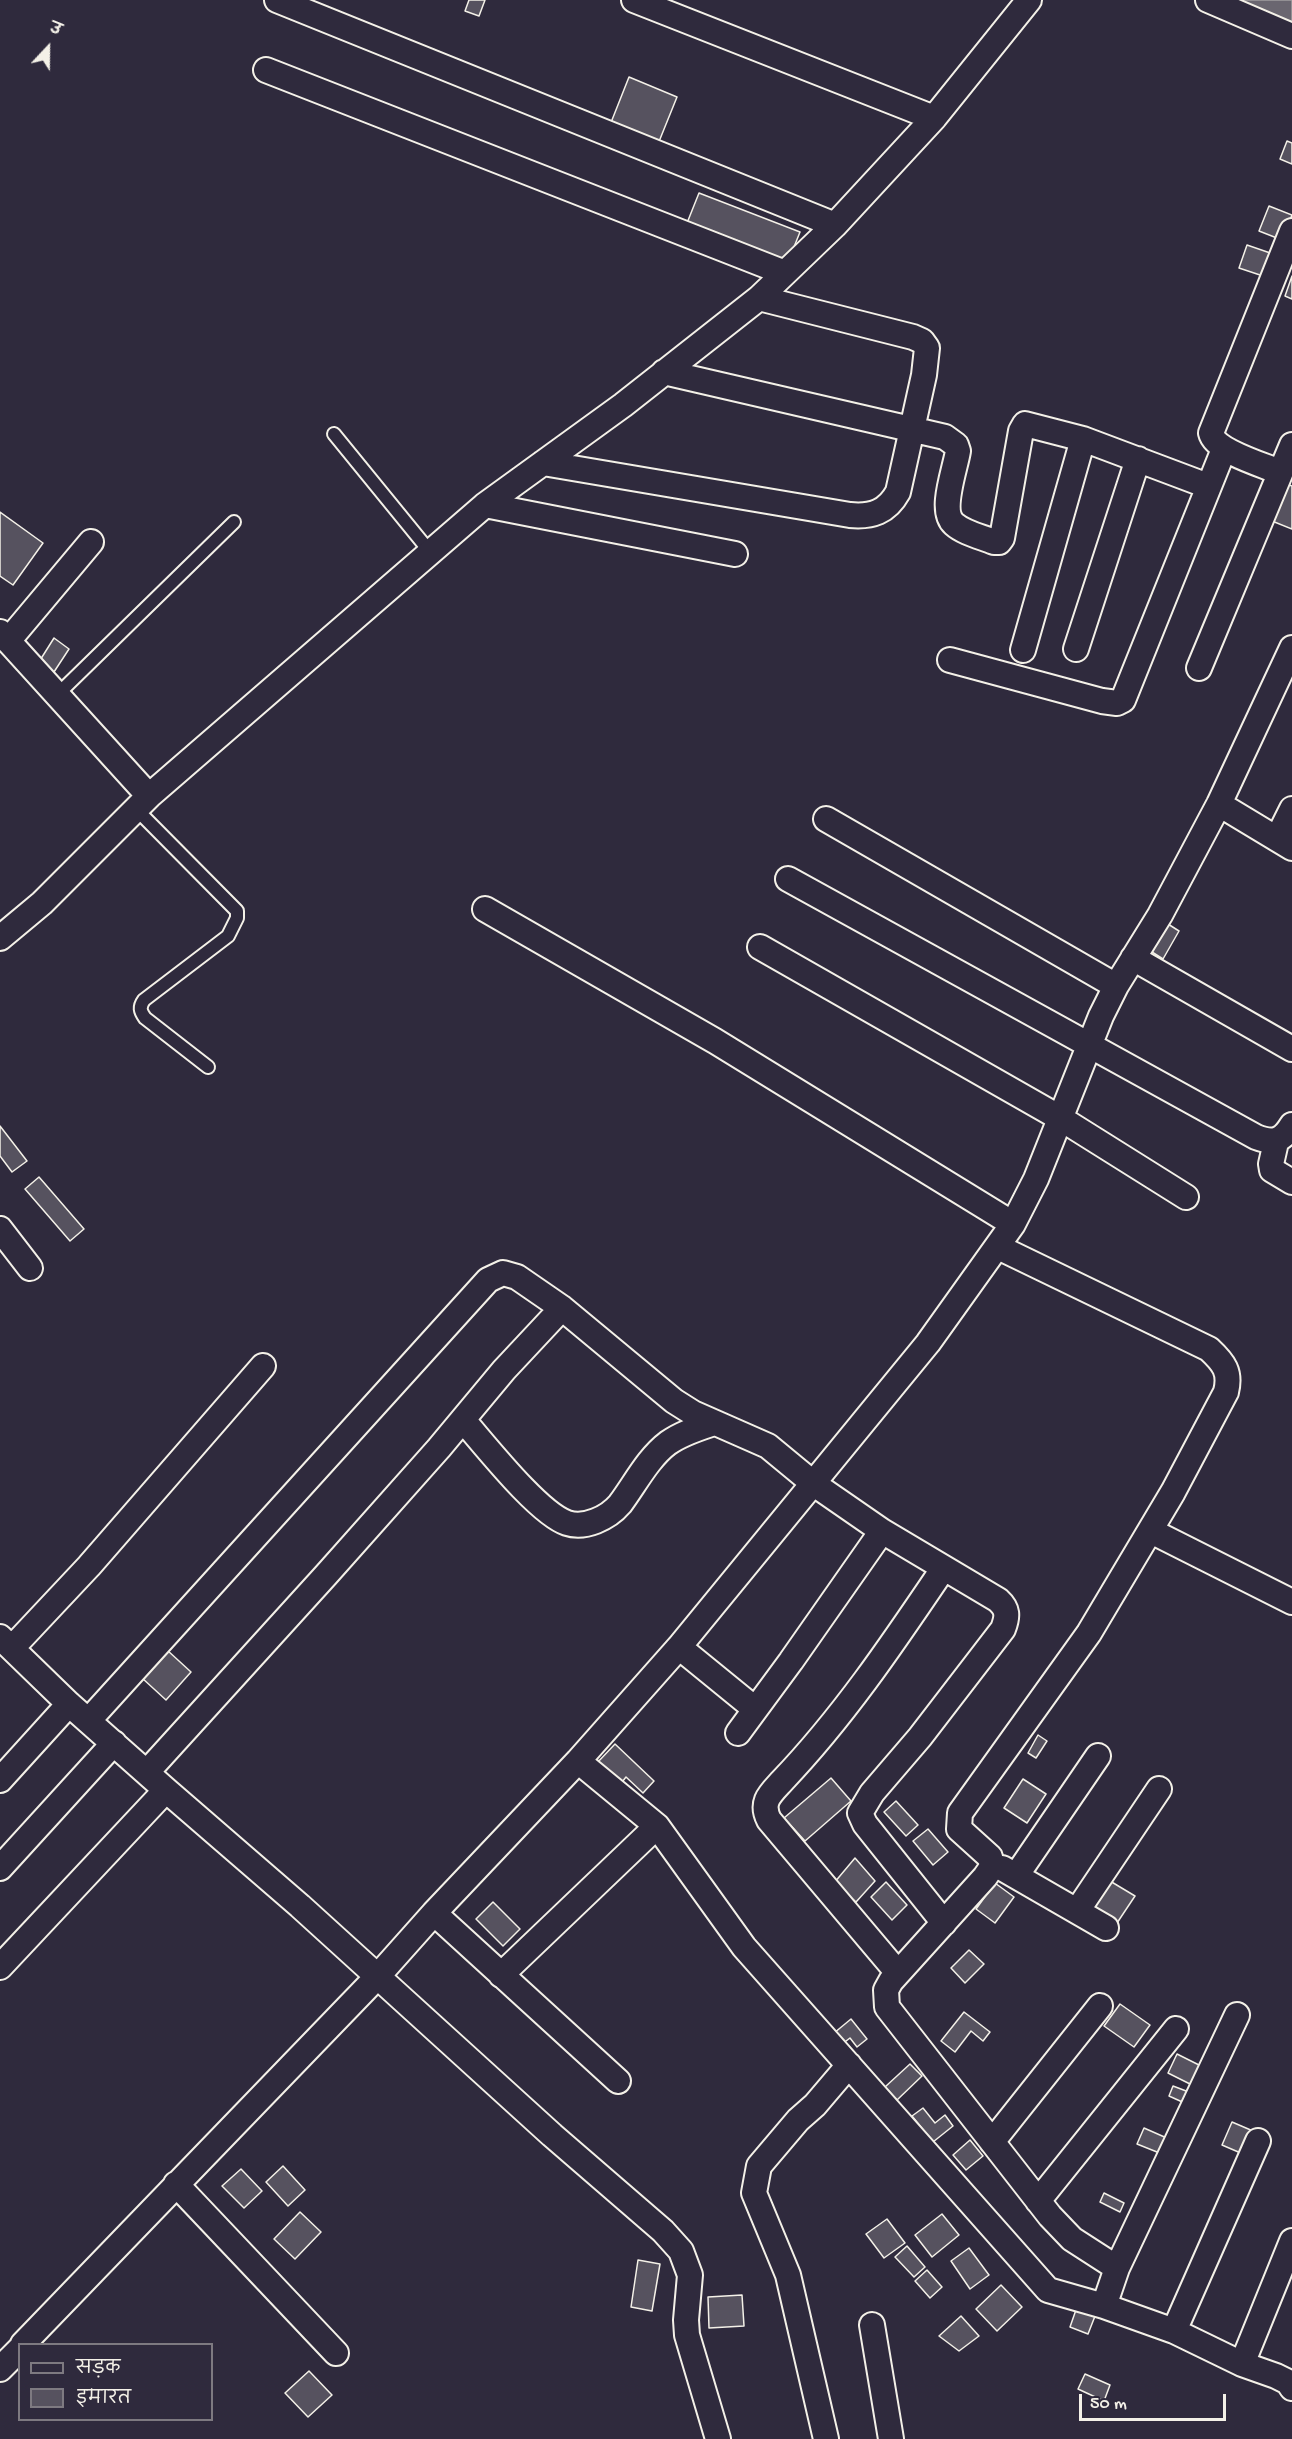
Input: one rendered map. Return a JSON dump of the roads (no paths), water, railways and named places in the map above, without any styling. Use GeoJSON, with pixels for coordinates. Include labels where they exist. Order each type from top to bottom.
{"type":"FeatureCollection","features":[{"type":"Feature","properties":{"kind":"street"},"geometry":{"type":"LineString","coordinates":[[278,0],[835,225]]}},
{"type":"Feature","properties":{"kind":"street"},"geometry":{"type":"LineString","coordinates":[[634,0],[934,118]]}},
{"type":"Feature","properties":{"kind":"street"},"geometry":{"type":"LineString","coordinates":[[1208,0],[1292,36]]}},
{"type":"Feature","properties":{"kind":"street"},"geometry":{"type":"LineString","coordinates":[[0,938],[42,903],[142,803],[485,505],[623,405],[759,298],[835,225],[934,118],[1020,2]]}},
{"type":"Feature","properties":{"kind":"street"},"geometry":{"type":"LineString","coordinates":[[266,70],[785,273]]}},
{"type":"Feature","properties":{"kind":"street"},"geometry":{"type":"LineString","coordinates":[[1280,472],[1224,449],[1212,439],[1212,427],[1292,231]]}},
{"type":"Feature","properties":{"kind":"street"},"geometry":{"type":"LineString","coordinates":[[543,463],[862,516],[874,514],[892,504],[898,492],[927,348],[922,341],[914,337],[759,298]]}},
{"type":"Feature","properties":{"kind":"street"},"geometry":{"type":"LineString","coordinates":[[664,372],[945,437],[956,445],[957,458],[947,502],[949,517],[957,527],[994,542],[999,542],[1002,538],[1022,428],[1025,424],[1083,440],[1208,486]]}},
{"type":"Feature","properties":{"kind":"street"},"geometry":{"type":"LineString","coordinates":[[1023,650],[1083,440]]}},
{"type":"Feature","properties":{"kind":"street"},"geometry":{"type":"LineString","coordinates":[[1199,668],[1292,445]]}},
{"type":"Feature","properties":{"kind":"street"},"geometry":{"type":"LineString","coordinates":[[950,660],[1102,701],[1117,703],[1123,700],[1224,449]]}},
{"type":"Feature","properties":{"kind":"street"},"geometry":{"type":"LineString","coordinates":[[1076,650],[1138,459]]}},
{"type":"Feature","properties":{"kind":"street"},"geometry":{"type":"LineString","coordinates":[[485,505],[735,554]]}},
{"type":"Feature","properties":{"kind":"street"},"geometry":{"type":"LineString","coordinates":[[91,542],[4,637],[57,695],[142,803]]}},
{"type":"Feature","properties":{"kind":"street"},"geometry":{"type":"LineString","coordinates":[[25,2343],[377,1977],[434,1913],[578,1761],[679,1647],[922,1351],[1013,1224],[1036,1179],[1089,1045],[1116,986],[1160,915],[1219,804],[1292,648]]}},
{"type":"Feature","properties":{"kind":"street"},"geometry":{"type":"LineString","coordinates":[[1219,804],[1285,844],[1292,809]]}},
{"type":"Feature","properties":{"kind":"street"},"geometry":{"type":"LineString","coordinates":[[826,819],[1116,986]]}},
{"type":"Feature","properties":{"kind":"street"},"geometry":{"type":"LineString","coordinates":[[788,879],[1256,1137],[1267,1142],[1284,1133]]}},
{"type":"Feature","properties":{"kind":"street"},"geometry":{"type":"LineString","coordinates":[[485,909],[715,1041],[1013,1224]]}},
{"type":"Feature","properties":{"kind":"street"},"geometry":{"type":"LineString","coordinates":[[760,947],[1060,1118],[1185,1197]]}},
{"type":"Feature","properties":{"kind":"street"},"geometry":{"type":"LineString","coordinates":[[1133,958],[1292,1049]]}},
{"type":"Feature","properties":{"kind":"street"},"geometry":{"type":"LineString","coordinates":[[1284,1133],[1271,1164],[1272,1170],[1292,1182]]}},
{"type":"Feature","properties":{"kind":"street"},"geometry":{"type":"LineString","coordinates":[[0,1229],[30,1268]]}},
{"type":"Feature","properties":{"kind":"street"},"geometry":{"type":"LineString","coordinates":[[998,1247],[1209,1349],[1228,1371],[1229,1381],[1226,1392],[1151,1531],[1089,1633],[960,1813],[959,1829],[990,1857],[992,1862],[1106,1928]]}},
{"type":"Feature","properties":{"kind":"street"},"geometry":{"type":"LineString","coordinates":[[89,1720],[488,1280],[497,1274],[510,1274],[562,1308],[674,1401],[693,1413],[768,1446],[814,1484],[882,1531],[998,1600],[1005,1607],[1007,1614],[1004,1629],[920,1737],[872,1793],[860,1813],[865,1824],[944,1923]]}},
{"type":"Feature","properties":{"kind":"street"},"geometry":{"type":"LineString","coordinates":[[147,1772],[463,1420],[504,1370],[562,1308]]}},
{"type":"Feature","properties":{"kind":"street"},"geometry":{"type":"LineString","coordinates":[[263,1366],[89,1566],[6,1642],[69,1704],[300,1906],[663,2231],[681,2251],[690,2275],[687,2335],[718,2439]]}},
{"type":"Feature","properties":{"kind":"street"},"geometry":{"type":"LineString","coordinates":[[463,1420],[542,1506],[568,1523],[581,1524],[606,1516],[618,1506],[661,1449],[670,1442],[714,1422]]}},
{"type":"Feature","properties":{"kind":"street"},"geometry":{"type":"LineString","coordinates":[[738,1733],[882,1531]]}},
{"type":"Feature","properties":{"kind":"street"},"geometry":{"type":"LineString","coordinates":[[1151,1531],[1292,1602]]}},
{"type":"Feature","properties":{"kind":"street"},"geometry":{"type":"LineString","coordinates":[[898,1973],[769,1820],[765,1811],[765,1802],[768,1795],[795,1767],[860,1690],[943,1569]]}},
{"type":"Feature","properties":{"kind":"street"},"geometry":{"type":"LineString","coordinates":[[679,1647],[755,1709]]}},
{"type":"Feature","properties":{"kind":"street"},"geometry":{"type":"LineString","coordinates":[[0,1780],[69,1704]]}},
{"type":"Feature","properties":{"kind":"street"},"geometry":{"type":"LineString","coordinates":[[0,1868],[114,1743]]}},
{"type":"Feature","properties":{"kind":"street"},"geometry":{"type":"LineString","coordinates":[[1016,1876],[1098,1756]]}},
{"type":"Feature","properties":{"kind":"street"},"geometry":{"type":"LineString","coordinates":[[578,1761],[657,1826],[744,1947],[1048,2290],[1104,2306],[1174,2331],[1242,2364],[1276,2376],[1288,2382],[1292,2388]]}},
{"type":"Feature","properties":{"kind":"street"},"geometry":{"type":"LineString","coordinates":[[1077,1911],[1159,1789]]}},
{"type":"Feature","properties":{"kind":"street"},"geometry":{"type":"LineString","coordinates":[[0,1967],[166,1790]]}},
{"type":"Feature","properties":{"kind":"street"},"geometry":{"type":"LineString","coordinates":[[501,1975],[657,1826]]}},
{"type":"Feature","properties":{"kind":"street"},"geometry":{"type":"LineString","coordinates":[[992,1862],[985,1877],[898,1973],[886,1990],[887,2007],[1038,2201],[1072,2239],[1117,2268]]}},
{"type":"Feature","properties":{"kind":"street"},"geometry":{"type":"LineString","coordinates":[[434,1913],[618,2081]]}},
{"type":"Feature","properties":{"kind":"street"},"geometry":{"type":"LineString","coordinates":[[992,2142],[1100,2006]]}},
{"type":"Feature","properties":{"kind":"street"},"geometry":{"type":"LineString","coordinates":[[1104,2306],[1117,2268],[1237,2015]]}},
{"type":"Feature","properties":{"kind":"street"},"geometry":{"type":"LineString","coordinates":[[1038,2201],[1176,2029]]}},
{"type":"Feature","properties":{"kind":"street"},"geometry":{"type":"LineString","coordinates":[[826,2439],[788,2275],[754,2193],[759,2166],[849,2065]]}},
{"type":"Feature","properties":{"kind":"street"},"geometry":{"type":"LineString","coordinates":[[1174,2331],[1258,2141]]}},
{"type":"Feature","properties":{"kind":"street"},"geometry":{"type":"LineString","coordinates":[[176,2184],[336,2353]]}},
{"type":"Feature","properties":{"kind":"street"},"geometry":{"type":"LineString","coordinates":[[1242,2364],[1292,2241]]}},
{"type":"Feature","properties":{"kind":"street"},"geometry":{"type":"LineString","coordinates":[[872,2325],[891,2439]]}},
{"type":"Feature","properties":{"kind":"street"},"geometry":{"type":"LineString","coordinates":[[0,2369],[18,2351]]}},
{"type":"Feature","properties":{"kind":"lane"},"geometry":{"type":"LineString","coordinates":[[334,434],[431,553]]}},
{"type":"Feature","properties":{"kind":"lane"},"geometry":{"type":"LineString","coordinates":[[57,695],[234,522]]}},
{"type":"Feature","properties":{"kind":"lane"},"geometry":{"type":"LineString","coordinates":[[142,803],[237,911],[234,927],[228,936],[144,1000],[141,1005],[141,1012],[145,1018],[208,1067]]}}]}
